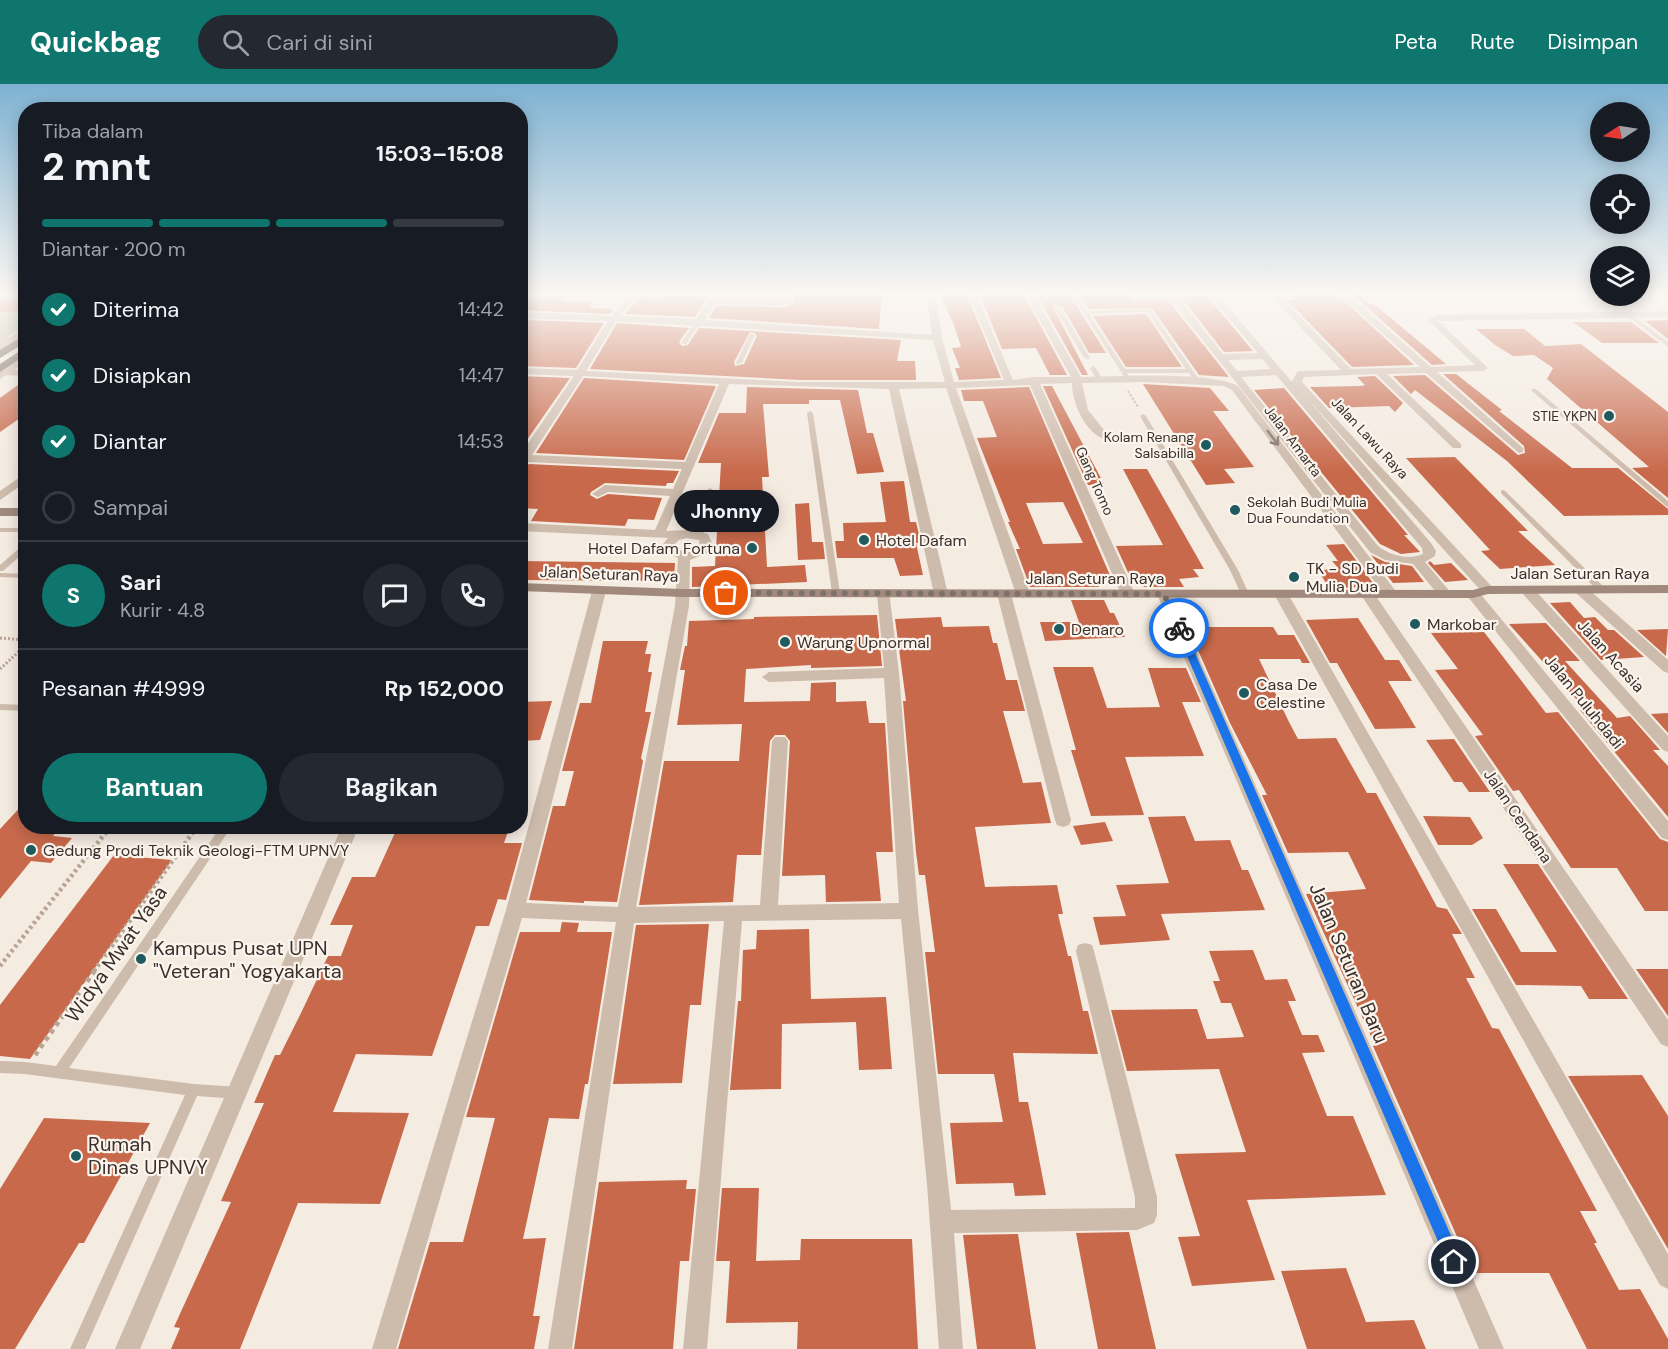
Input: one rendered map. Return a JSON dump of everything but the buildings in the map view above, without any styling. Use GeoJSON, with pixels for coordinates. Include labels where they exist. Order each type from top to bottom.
{"type":"FeatureCollection","features":[{"type":"Feature","properties":{"kind":"highway"},"geometry":{"type":"LineString","coordinates":[[1,373],[18,357]]}},
{"type":"Feature","properties":{"kind":"main road"},"geometry":{"type":"LineString","coordinates":[[0,512],[18,512]]}},
{"type":"Feature","properties":{"kind":"main road","name":"Jalan Seturan Raya"},"geometry":{"type":"LineString","coordinates":[[528,587],[682,593],[884,594],[1368,595],[1473,594],[1488,590],[1668,590]]}},
{"type":"Feature","properties":{"kind":"street"},"geometry":{"type":"LineString","coordinates":[[528,452],[592,354]]}},
{"type":"Feature","properties":{"kind":"street"},"geometry":{"type":"LineString","coordinates":[[942,354],[1023,594]]}},
{"type":"Feature","properties":{"kind":"street"},"geometry":{"type":"LineString","coordinates":[[998,354],[1009,381]]}},
{"type":"Feature","properties":{"kind":"street"},"geometry":{"type":"LineString","coordinates":[[1063,354],[1077,379],[1075,392],[1094,425],[1104,436]]}},
{"type":"Feature","properties":{"kind":"street"},"geometry":{"type":"LineString","coordinates":[[1219,354],[1374,549],[1380,554],[1393,558],[1417,561],[1429,556],[1430,551],[1427,546],[1266,356],[1221,357]]}},
{"type":"Feature","properties":{"kind":"street"},"geometry":{"type":"LineString","coordinates":[[1331,354],[1348,372]]}},
{"type":"Feature","properties":{"kind":"street"},"geometry":{"type":"LineString","coordinates":[[1410,354],[1519,450]]}},
{"type":"Feature","properties":{"kind":"street","name":"Jalan Lawu Raya"},"geometry":{"type":"LineString","coordinates":[[1468,354],[1483,368],[1300,374],[1298,382],[1488,590]]}},
{"type":"Feature","properties":{"kind":"street"},"geometry":{"type":"LineString","coordinates":[[1,373],[18,362]]}},
{"type":"Feature","properties":{"kind":"street","name":"Jalan Amarta"},"geometry":{"type":"LineString","coordinates":[[528,371],[581,372],[725,382],[893,386],[1077,379],[1226,383],[1234,388],[1391,594]]}},
{"type":"Feature","properties":{"kind":"street"},"geometry":{"type":"LineString","coordinates":[[1378,371],[1457,446]]}},
{"type":"Feature","properties":{"kind":"street"},"geometry":{"type":"LineString","coordinates":[[1236,374],[1279,372]]}},
{"type":"Feature","properties":{"kind":"street"},"geometry":{"type":"LineString","coordinates":[[1,373],[18,373]]}},
{"type":"Feature","properties":{"kind":"street","name":"Gang Tomo"},"geometry":{"type":"LineString","coordinates":[[1033,380],[1128,594]]}},
{"type":"Feature","properties":{"kind":"street"},"geometry":{"type":"LineString","coordinates":[[659,534],[725,382]]}},
{"type":"Feature","properties":{"kind":"street"},"geometry":{"type":"LineString","coordinates":[[893,386],[941,594]]}},
{"type":"Feature","properties":{"kind":"street"},"geometry":{"type":"LineString","coordinates":[[528,461],[689,466]]}},
{"type":"Feature","properties":{"kind":"street"},"geometry":{"type":"LineString","coordinates":[[0,497],[18,482]]}},
{"type":"Feature","properties":{"kind":"street"},"geometry":{"type":"LineString","coordinates":[[598,494],[605,488],[677,493]]}},
{"type":"Feature","properties":{"kind":"street"},"geometry":{"type":"LineString","coordinates":[[528,527],[699,535],[707,541],[706,549],[697,555],[684,556],[673,553],[669,547],[672,540],[681,535]]}},
{"type":"Feature","properties":{"kind":"street"},"geometry":{"type":"LineString","coordinates":[[560,1349],[626,915],[682,606],[684,556]]}},
{"type":"Feature","properties":{"kind":"street"},"geometry":{"type":"LineString","coordinates":[[1417,561],[1445,594]]}},
{"type":"Feature","properties":{"kind":"street","name":"Jalan Acasia"},"geometry":{"type":"LineString","coordinates":[[1527,590],[1668,746]]}},
{"type":"Feature","properties":{"kind":"street"},"geometry":{"type":"LineString","coordinates":[[1581,590],[1668,668]]}},
{"type":"Feature","properties":{"kind":"street"},"geometry":{"type":"LineString","coordinates":[[384,1349],[515,910],[599,591]]}},
{"type":"Feature","properties":{"kind":"street"},"geometry":{"type":"LineString","coordinates":[[884,594],[909,911],[943,1222],[951,1349]]}},
{"type":"Feature","properties":{"kind":"street"},"geometry":{"type":"LineString","coordinates":[[1004,594],[1063,820]]}},
{"type":"Feature","properties":{"kind":"street","name":"Jalan Seturan Baru"},"geometry":{"type":"LineString","coordinates":[[1164,594],[1492,1349]]}},
{"type":"Feature","properties":{"kind":"street"},"geometry":{"type":"LineString","coordinates":[[1281,594],[1668,1277]]}},
{"type":"Feature","properties":{"kind":"street","name":"Jalan Puluhdadi"},"geometry":{"type":"LineString","coordinates":[[1473,594],[1668,833]]}},
{"type":"Feature","properties":{"kind":"street","name":"Jalan Cendana"},"geometry":{"type":"LineString","coordinates":[[1368,595],[1668,1036]]}},
{"type":"Feature","properties":{"kind":"street"},"geometry":{"type":"LineString","coordinates":[[768,677],[892,673]]}},
{"type":"Feature","properties":{"kind":"street"},"geometry":{"type":"LineString","coordinates":[[769,912],[780,741]]}},
{"type":"Feature","properties":{"kind":"street"},"geometry":{"type":"LineString","coordinates":[[127,1349],[239,1093],[348,834]]}},
{"type":"Feature","properties":{"kind":"street"},"geometry":{"type":"LineString","coordinates":[[515,910],[626,915],[909,911]]}},
{"type":"Feature","properties":{"kind":"street"},"geometry":{"type":"LineString","coordinates":[[695,1349],[734,914]]}},
{"type":"Feature","properties":{"kind":"street"},"geometry":{"type":"LineString","coordinates":[[943,1222],[1137,1219],[1146,1215],[1148,1206],[1146,1197],[1085,951]]}},
{"type":"Feature","properties":{"kind":"lane"},"geometry":{"type":"LineString","coordinates":[[739,363],[743,354]]}},
{"type":"Feature","properties":{"kind":"lane"},"geometry":{"type":"LineString","coordinates":[[1085,354],[1087,358]]}},
{"type":"Feature","properties":{"kind":"lane"},"geometry":{"type":"LineString","coordinates":[[1110,354],[1126,379],[1190,371]]}},
{"type":"Feature","properties":{"kind":"lane"},"geometry":{"type":"LineString","coordinates":[[1178,354],[1198,382]]}},
{"type":"Feature","properties":{"kind":"lane"},"geometry":{"type":"LineString","coordinates":[[1093,368],[1100,380]]}},
{"type":"Feature","properties":{"kind":"lane"},"geometry":{"type":"LineString","coordinates":[[1534,390],[1668,505]]}},
{"type":"Feature","properties":{"kind":"lane"},"geometry":{"type":"LineString","coordinates":[[810,413],[836,593]]}},
{"type":"Feature","properties":{"kind":"lane"},"geometry":{"type":"LineString","coordinates":[[1143,416],[1234,570],[1245,594]]}},
{"type":"Feature","properties":{"kind":"lane"},"geometry":{"type":"LineString","coordinates":[[699,535],[710,490]]}},
{"type":"Feature","properties":{"kind":"lane"},"geometry":{"type":"LineString","coordinates":[[1503,492],[1602,590]]}},
{"type":"Feature","properties":{"kind":"lane"},"geometry":{"type":"LineString","coordinates":[[0,530],[18,530]]}},
{"type":"Feature","properties":{"kind":"lane"},"geometry":{"type":"LineString","coordinates":[[0,568],[18,553]]}},
{"type":"Feature","properties":{"kind":"lane"},"geometry":{"type":"LineString","coordinates":[[0,575],[18,576]]}},
{"type":"Feature","properties":{"kind":"lane"},"geometry":{"type":"LineString","coordinates":[[0,707],[18,708]]}},
{"type":"Feature","properties":{"kind":"lane","name":"Widya Mwat Yasa"},"geometry":{"type":"LineString","coordinates":[[58,1073],[222,834]]}},
{"type":"Feature","properties":{"kind":"lane"},"geometry":{"type":"LineString","coordinates":[[0,1067],[25,1068],[194,1090],[239,1093]]}},
{"type":"Feature","properties":{"kind":"lane"},"geometry":{"type":"LineString","coordinates":[[77,1349],[194,1090]]}},
{"type":"Feature","properties":{"kind":"path"},"geometry":{"type":"LineString","coordinates":[[1126,379],[1143,416]]}},
{"type":"Feature","properties":{"kind":"path"},"geometry":{"type":"LineString","coordinates":[[0,639],[18,642]]}},
{"type":"Feature","properties":{"kind":"path"},"geometry":{"type":"LineString","coordinates":[[0,669],[18,651]]}},
{"type":"Feature","properties":{"kind":"path"},"geometry":{"type":"LineString","coordinates":[[0,966],[105,834]]}},
{"type":"Feature","properties":{"kind":"path"},"geometry":{"type":"LineString","coordinates":[[25,1068],[192,834]]}},
{"type":"Feature","properties":{"kind":"way so far"},"geometry":{"type":"LineString","coordinates":[[726,593],[1164,594],[1179,628]]}},
{"type":"Feature","properties":{"kind":"place","name":"STIE YKPN"},"geometry":{"type":"Point","coordinates":[1609,416]}},
{"type":"Feature","properties":{"kind":"place","name":"Kolam Renang Salsabilla"},"geometry":{"type":"Point","coordinates":[1206,445]}},
{"type":"Feature","properties":{"kind":"place","name":"Sekolah Budi Mulia Dua Foundation"},"geometry":{"type":"Point","coordinates":[1235,510]}},
{"type":"Feature","properties":{"kind":"place","name":"Hotel Dafam"},"geometry":{"type":"Point","coordinates":[864,540]}},
{"type":"Feature","properties":{"kind":"place","name":"Hotel Dafam Fortuna"},"geometry":{"type":"Point","coordinates":[752,548]}},
{"type":"Feature","properties":{"kind":"place","name":"TK - SD Budi Mulia Dua"},"geometry":{"type":"Point","coordinates":[1294,577]}},
{"type":"Feature","properties":{"kind":"place","name":"Jhonny"},"geometry":{"type":"Point","coordinates":[726,593]}},
{"type":"Feature","properties":{"kind":"place","name":"Markobar"},"geometry":{"type":"Point","coordinates":[1415,624]}},
{"type":"Feature","properties":{"kind":"place","name":"Denaro"},"geometry":{"type":"Point","coordinates":[1059,629]}},
{"type":"Feature","properties":{"kind":"place","name":"Warung Upnormal"},"geometry":{"type":"Point","coordinates":[785,642]}},
{"type":"Feature","properties":{"kind":"place","name":"Casa De Celestine"},"geometry":{"type":"Point","coordinates":[1244,693]}},
{"type":"Feature","properties":{"kind":"place","name":"Gedung Prodi Teknik Geologi-FTM UPNVY"},"geometry":{"type":"Point","coordinates":[31,850]}},
{"type":"Feature","properties":{"kind":"place","name":"Kampus Pusat UPN \"Veteran\" Yogyakarta"},"geometry":{"type":"Point","coordinates":[141,959]}},
{"type":"Feature","properties":{"kind":"place","name":"Rumah Dinas UPNVY"},"geometry":{"type":"Point","coordinates":[76,1156]}},
{"type":"Feature","properties":{"kind":"route"},"geometry":{"type":"LineString","coordinates":[[1179,628],[1454,1262]]}}]}
